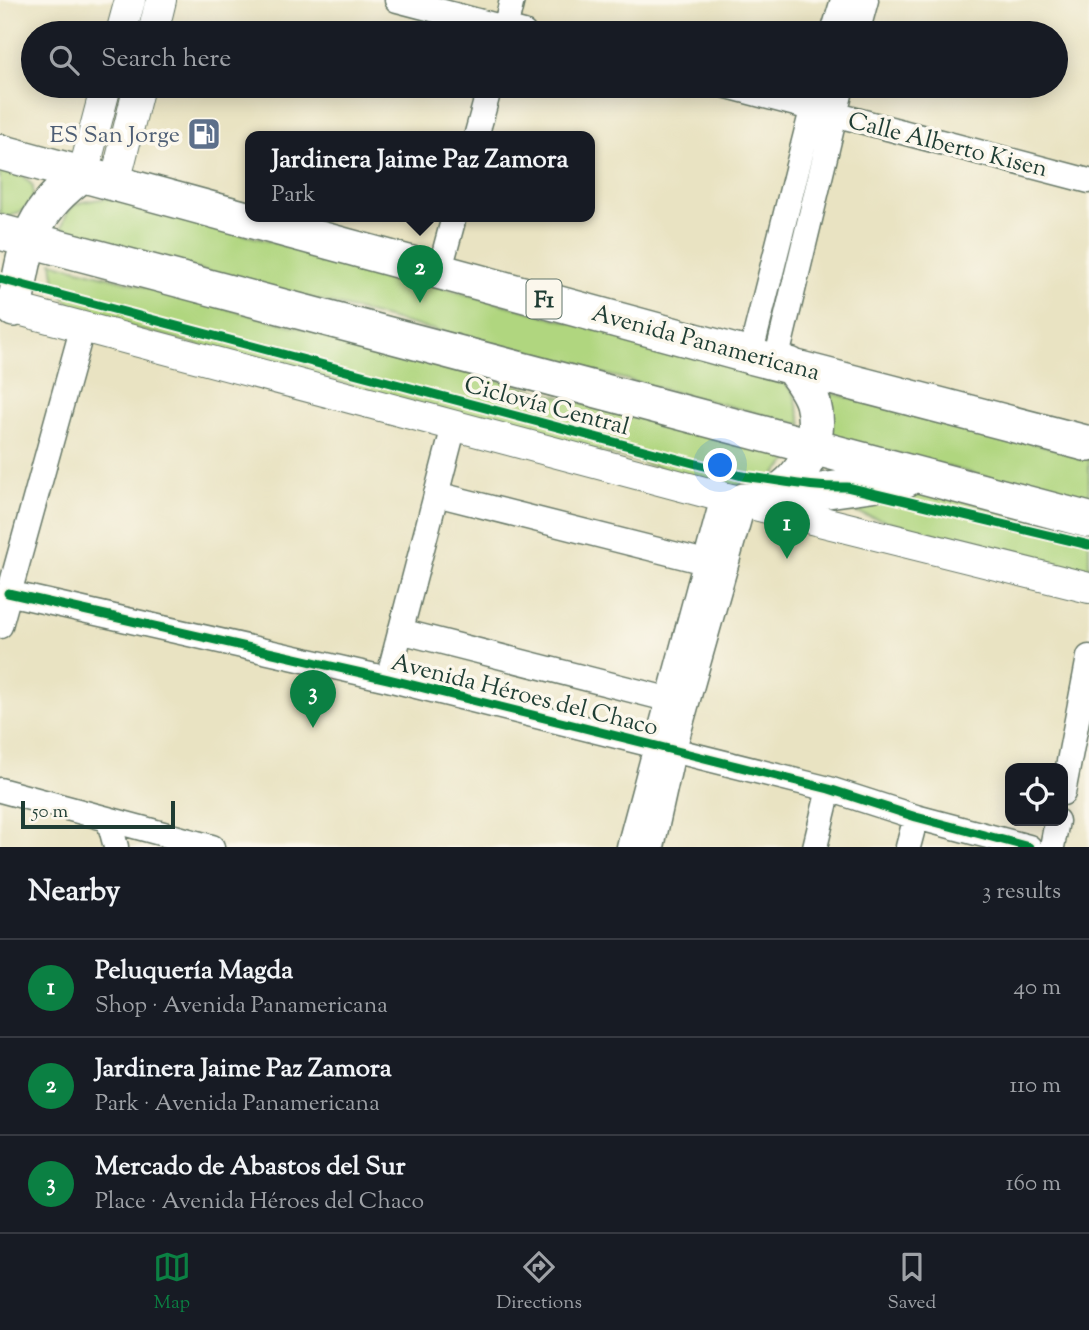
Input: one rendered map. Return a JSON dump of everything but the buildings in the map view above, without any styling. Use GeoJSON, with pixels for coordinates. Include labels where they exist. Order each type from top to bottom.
{"type":"FeatureCollection","features":[{"type":"Feature","properties":{"kind":"highway","name":"Avenida Panamericana"},"geometry":{"type":"LineString","coordinates":[[0,152],[245,218]]}},
{"type":"Feature","properties":{"kind":"highway"},"geometry":{"type":"LineString","coordinates":[[7,307],[14,236],[39,214],[58,192],[99,179]]}},
{"type":"Feature","properties":{"kind":"highway","name":"Avenida Panamericana"},"geometry":{"type":"LineString","coordinates":[[260,222],[1089,444]]}},
{"type":"Feature","properties":{"kind":"highway"},"geometry":{"type":"LineString","coordinates":[[14,236],[1089,520]]}},
{"type":"Feature","properties":{"kind":"highway"},"geometry":{"type":"LineString","coordinates":[[744,499],[795,479],[812,447],[815,420],[813,403],[772,361]]}},
{"type":"Feature","properties":{"kind":"highway"},"geometry":{"type":"LineString","coordinates":[[744,499],[923,477]]}},
{"type":"Feature","properties":{"kind":"main road"},"geometry":{"type":"LineString","coordinates":[[124,21],[130,0]]}},
{"type":"Feature","properties":{"kind":"main road"},"geometry":{"type":"LineString","coordinates":[[156,21],[161,0]]}},
{"type":"Feature","properties":{"kind":"main road"},"geometry":{"type":"LineString","coordinates":[[99,179],[105,98]]}},
{"type":"Feature","properties":{"kind":"main road"},"geometry":{"type":"LineString","coordinates":[[99,179],[134,98]]}},
{"type":"Feature","properties":{"kind":"main road"},"geometry":{"type":"LineString","coordinates":[[7,307],[454,426],[1089,589]]}},
{"type":"Feature","properties":{"kind":"street"},"geometry":{"type":"LineString","coordinates":[[397,0],[472,21]]}},
{"type":"Feature","properties":{"kind":"street"},"geometry":{"type":"LineString","coordinates":[[511,21],[512,0]]}},
{"type":"Feature","properties":{"kind":"street"},"geometry":{"type":"LineString","coordinates":[[837,21],[843,0]]}},
{"type":"Feature","properties":{"kind":"street"},"geometry":{"type":"LineString","coordinates":[[860,21],[866,0]]}},
{"type":"Feature","properties":{"kind":"street"},"geometry":{"type":"LineString","coordinates":[[478,131],[487,98]]}},
{"type":"Feature","properties":{"kind":"street","name":"Calle Alberto Kisen"},"geometry":{"type":"LineString","coordinates":[[793,98],[821,103],[1089,181]]}},
{"type":"Feature","properties":{"kind":"street"},"geometry":{"type":"LineString","coordinates":[[772,361],[821,103]]}},
{"type":"Feature","properties":{"kind":"street"},"geometry":{"type":"LineString","coordinates":[[440,270],[453,222]]}},
{"type":"Feature","properties":{"kind":"street"},"geometry":{"type":"LineString","coordinates":[[0,625],[83,326]]}},
{"type":"Feature","properties":{"kind":"street"},"geometry":{"type":"LineString","coordinates":[[388,679],[454,426]]}},
{"type":"Feature","properties":{"kind":"street"},"geometry":{"type":"LineString","coordinates":[[436,494],[705,562]]}},
{"type":"Feature","properties":{"kind":"street"},"geometry":{"type":"LineString","coordinates":[[652,847],[667,699],[705,562],[744,499]]}},
{"type":"Feature","properties":{"kind":"street"},"geometry":{"type":"LineString","coordinates":[[629,847],[664,749],[744,499]]}},
{"type":"Feature","properties":{"kind":"street","name":"Avenida Héroes del Chaco"},"geometry":{"type":"LineString","coordinates":[[8,593],[388,679],[829,789],[916,817],[1029,847]]}},
{"type":"Feature","properties":{"kind":"street"},"geometry":{"type":"LineString","coordinates":[[400,631],[667,699]]}},
{"type":"Feature","properties":{"kind":"street"},"geometry":{"type":"LineString","coordinates":[[1068,767],[1089,657]]}},
{"type":"Feature","properties":{"kind":"street"},"geometry":{"type":"LineString","coordinates":[[815,847],[829,789]]}},
{"type":"Feature","properties":{"kind":"street"},"geometry":{"type":"LineString","coordinates":[[0,790],[212,847]]}},
{"type":"Feature","properties":{"kind":"street"},"geometry":{"type":"LineString","coordinates":[[908,847],[916,817]]}},
{"type":"Feature","properties":{"kind":"street"},"geometry":{"type":"LineString","coordinates":[[109,821],[116,847]]}},
{"type":"Feature","properties":{"kind":"street"},"geometry":{"type":"LineString","coordinates":[[1052,847],[1056,826]]}},
{"type":"Feature","properties":{"kind":"green space"},"geometry":{"type":"Polygon","coordinates":[[[0,170],[23,176],[33,186],[33,199],[25,209],[9,217],[0,214],[0,170]]]}},
{"type":"Feature","properties":{"kind":"green space"},"geometry":{"type":"Polygon","coordinates":[[[108,198],[781,379],[794,393],[802,425],[73,237],[62,228],[72,207],[108,198]]]}},
{"type":"Feature","properties":{"kind":"green space"},"geometry":{"type":"Polygon","coordinates":[[[52,262],[791,458],[769,480],[732,487],[81,314],[60,292],[52,262]]]}},
{"type":"Feature","properties":{"kind":"green space"},"geometry":{"type":"Polygon","coordinates":[[[823,391],[1089,457],[1089,504],[834,437],[823,391]]]}},
{"type":"Feature","properties":{"kind":"green space"},"geometry":{"type":"Polygon","coordinates":[[[921,488],[1089,533],[1089,576],[824,504],[921,488]]]}},
{"type":"Feature","properties":{"kind":"cycle path","name":"Ciclovía Central"},"geometry":{"type":"LineString","coordinates":[[0,279],[742,476],[807,485],[847,487],[1089,545]]}},
{"type":"Feature","properties":{"kind":"cycle path"},"geometry":{"type":"LineString","coordinates":[[8,593],[388,679],[829,789],[916,817],[1029,847]]}},
{"type":"Feature","properties":{"kind":"place","name":"ES San Jorge"},"geometry":{"type":"Point","coordinates":[204,134]}},
{"type":"Feature","properties":{"kind":"place","name":"Jardinera Jaime Paz Zamora"},"geometry":{"type":"Point","coordinates":[420,303]}},
{"type":"Feature","properties":{"kind":"place","name":"Peluquería Magda"},"geometry":{"type":"Point","coordinates":[787,559]}},
{"type":"Feature","properties":{"kind":"place","name":"Mercado de Abastos del Sur"},"geometry":{"type":"Point","coordinates":[313,728]}}]}
